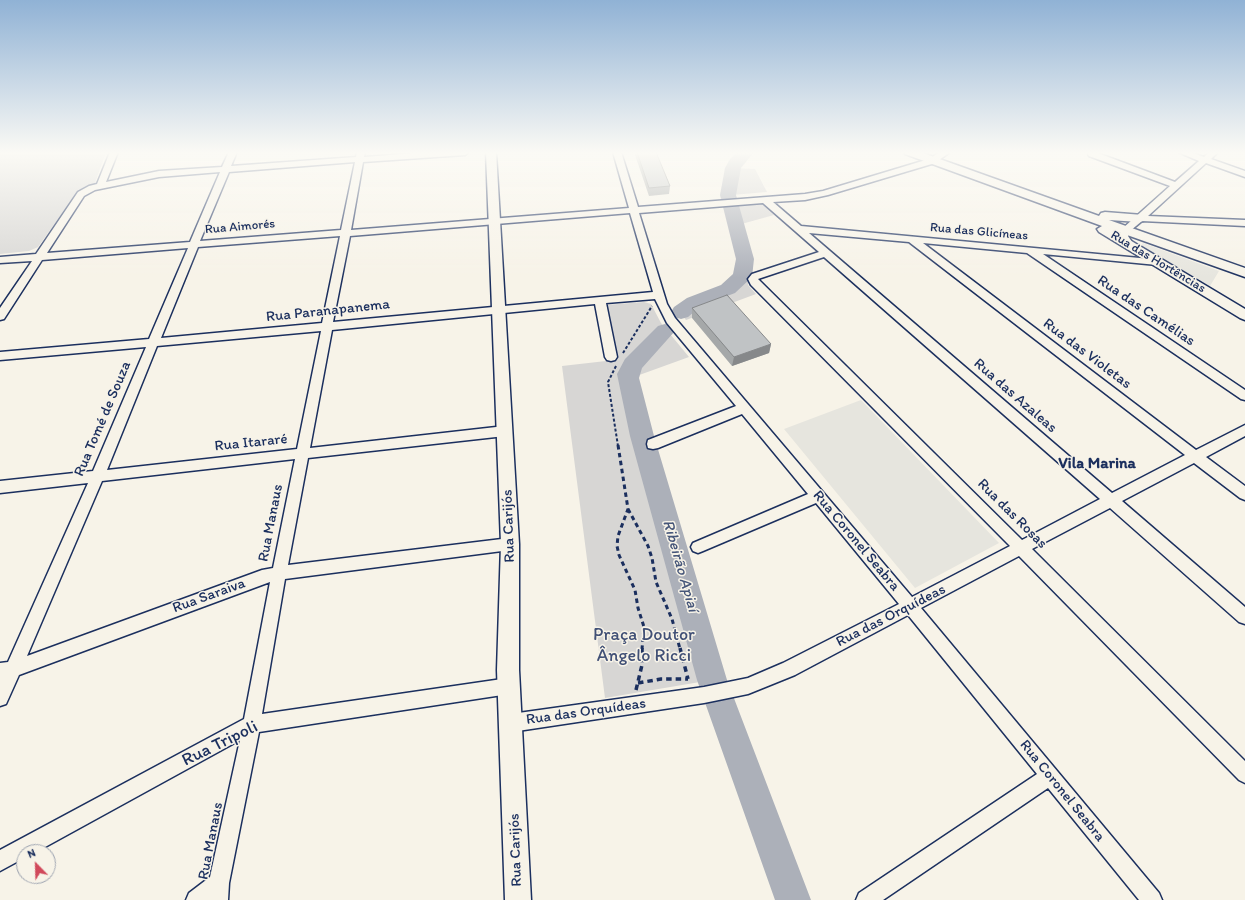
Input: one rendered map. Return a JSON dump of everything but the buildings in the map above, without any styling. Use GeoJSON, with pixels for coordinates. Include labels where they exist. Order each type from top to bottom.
{"type":"FeatureCollection","features":[{"type":"Feature","properties":{"kind":"main road","name":"Rua Carijós"},"geometry":{"type":"LineString","coordinates":[[493,194],[510,544],[509,686],[518,900]]}},
{"type":"Feature","properties":{"kind":"main road"},"geometry":{"type":"LineString","coordinates":[[1025,194],[1245,273]]}},
{"type":"Feature","properties":{"kind":"main road"},"geometry":{"type":"LineString","coordinates":[[1076,212],[1139,218]]}},
{"type":"Feature","properties":{"kind":"main road","name":"Rua das Hortências"},"geometry":{"type":"LineString","coordinates":[[1076,212],[1245,315]]}},
{"type":"Feature","properties":{"kind":"street"},"geometry":{"type":"LineString","coordinates":[[0,316],[81,194]]}},
{"type":"Feature","properties":{"kind":"street","name":"Rua Tomé de Souza"},"geometry":{"type":"LineString","coordinates":[[0,698],[6,670],[96,477],[215,194]]}},
{"type":"Feature","properties":{"kind":"street","name":"Rua Manaus"},"geometry":{"type":"LineString","coordinates":[[218,892],[252,724],[279,573],[328,327],[352,194]]}},
{"type":"Feature","properties":{"kind":"street","name":"Rua Coronel Seabra"},"geometry":{"type":"LineString","coordinates":[[630,194],[661,299],[671,320],[746,408],[1152,900]]}},
{"type":"Feature","properties":{"kind":"street","name":"Rua Aimorés"},"geometry":{"type":"LineString","coordinates":[[0,260],[818,194]]}},
{"type":"Feature","properties":{"kind":"street"},"geometry":{"type":"LineString","coordinates":[[1129,245],[1123,236],[1126,230],[1166,194]]}},
{"type":"Feature","properties":{"kind":"street","name":"Rua das Azaleas"},"geometry":{"type":"LineString","coordinates":[[764,199],[1245,617]]}},
{"type":"Feature","properties":{"kind":"street"},"geometry":{"type":"LineString","coordinates":[[1139,218],[1245,223]]}},
{"type":"Feature","properties":{"kind":"street","name":"Rua das Glicíneas"},"geometry":{"type":"LineString","coordinates":[[798,229],[1157,262]]}},
{"type":"Feature","properties":{"kind":"street","name":"Rua das Violetas"},"geometry":{"type":"LineString","coordinates":[[910,239],[1245,494]]}},
{"type":"Feature","properties":{"kind":"street","name":"Rua das Camélias"},"geometry":{"type":"LineString","coordinates":[[1029,250],[1245,396]]}},
{"type":"Feature","properties":{"kind":"street","name":"Rua das Rosas"},"geometry":{"type":"LineString","coordinates":[[826,254],[756,276],[753,279],[761,289],[1245,774]]}},
{"type":"Feature","properties":{"kind":"street","name":"Rua Paranapanema"},"geometry":{"type":"LineString","coordinates":[[0,356],[328,327],[600,300],[661,299]]}},
{"type":"Feature","properties":{"kind":"street"},"geometry":{"type":"LineString","coordinates":[[600,300],[617,359]]}},
{"type":"Feature","properties":{"kind":"street"},"geometry":{"type":"LineString","coordinates":[[653,444],[746,408]]}},
{"type":"Feature","properties":{"kind":"street","name":"Rua das Orquídeas"},"geometry":{"type":"LineString","coordinates":[[511,723],[713,694],[748,686],[789,669],[1245,430]]}},
{"type":"Feature","properties":{"kind":"street","name":"Rua Itararé"},"geometry":{"type":"LineString","coordinates":[[0,487],[505,431]]}},
{"type":"Feature","properties":{"kind":"street"},"geometry":{"type":"LineString","coordinates":[[698,547],[818,496]]}},
{"type":"Feature","properties":{"kind":"street","name":"Rua Saraiva"},"geometry":{"type":"LineString","coordinates":[[6,670],[262,577],[279,573],[510,544]]}},
{"type":"Feature","properties":{"kind":"street","name":"Rua Tripoli"},"geometry":{"type":"LineString","coordinates":[[0,861],[252,724],[509,686]]}},
{"type":"Feature","properties":{"kind":"street"},"geometry":{"type":"LineString","coordinates":[[866,900],[1050,776]]}},
{"type":"Feature","properties":{"kind":"street"},"geometry":{"type":"LineString","coordinates":[[196,900],[218,892]]}},
{"type":"Feature","properties":{"kind":"path"},"geometry":{"type":"LineString","coordinates":[[661,299],[653,306],[617,359],[608,382],[628,509],[648,546],[652,558],[656,582],[672,619],[688,679]]}},
{"type":"Feature","properties":{"kind":"path"},"geometry":{"type":"LineString","coordinates":[[628,509],[618,536],[617,546],[619,556],[635,590],[638,608],[644,627],[642,665],[637,683],[636,705]]}},
{"type":"Feature","properties":{"kind":"path"},"geometry":{"type":"LineString","coordinates":[[637,683],[661,679],[688,679],[713,694]]}},
{"type":"Feature","properties":{"kind":"shaded area"},"geometry":{"type":"Polygon","coordinates":[[[1143,243],[1219,271],[1210,286],[1141,246],[1143,243]]]}},
{"type":"Feature","properties":{"kind":"shaded area"},"geometry":{"type":"Polygon","coordinates":[[[861,400],[999,543],[915,588],[784,429],[861,400]]]}},
{"type":"Feature","properties":{"kind":"green space"},"geometry":{"type":"Polygon","coordinates":[[[0,194],[76,194],[38,247],[29,251],[0,254],[0,194]]]}},
{"type":"Feature","properties":{"kind":"green space"},"geometry":{"type":"Polygon","coordinates":[[[762,204],[774,215],[738,225],[733,206],[762,204]]]}},
{"type":"Feature","properties":{"kind":"green space"},"geometry":{"type":"Polygon","coordinates":[[[751,271],[748,285],[756,294],[686,320],[679,311],[678,308],[728,290],[751,271]]]}},
{"type":"Feature","properties":{"kind":"green space","name":"Praça Doutor Ângelo Ricci"},"geometry":{"type":"Polygon","coordinates":[[[644,302],[651,304],[661,323],[689,357],[631,378],[627,369],[622,373],[700,682],[605,698],[562,366],[606,361],[615,358],[605,305],[644,302]]]}},
{"type":"Feature","properties":{"kind":"waterway","name":"Ribeirão Apiaí"},"geometry":{"type":"LineString","coordinates":[[681,312],[694,302],[728,289],[742,277],[745,259],[728,194]]}},
{"type":"Feature","properties":{"kind":"waterway","name":"Ribeirão Apiaí"},"geometry":{"type":"LineString","coordinates":[[665,331],[633,364],[628,374],[628,378],[642,436],[712,680],[793,900]]}},
{"type":"Feature","properties":{"kind":"district","name":"Vila Marina"},"geometry":{"type":"Point","coordinates":[1097,464]}}]}
